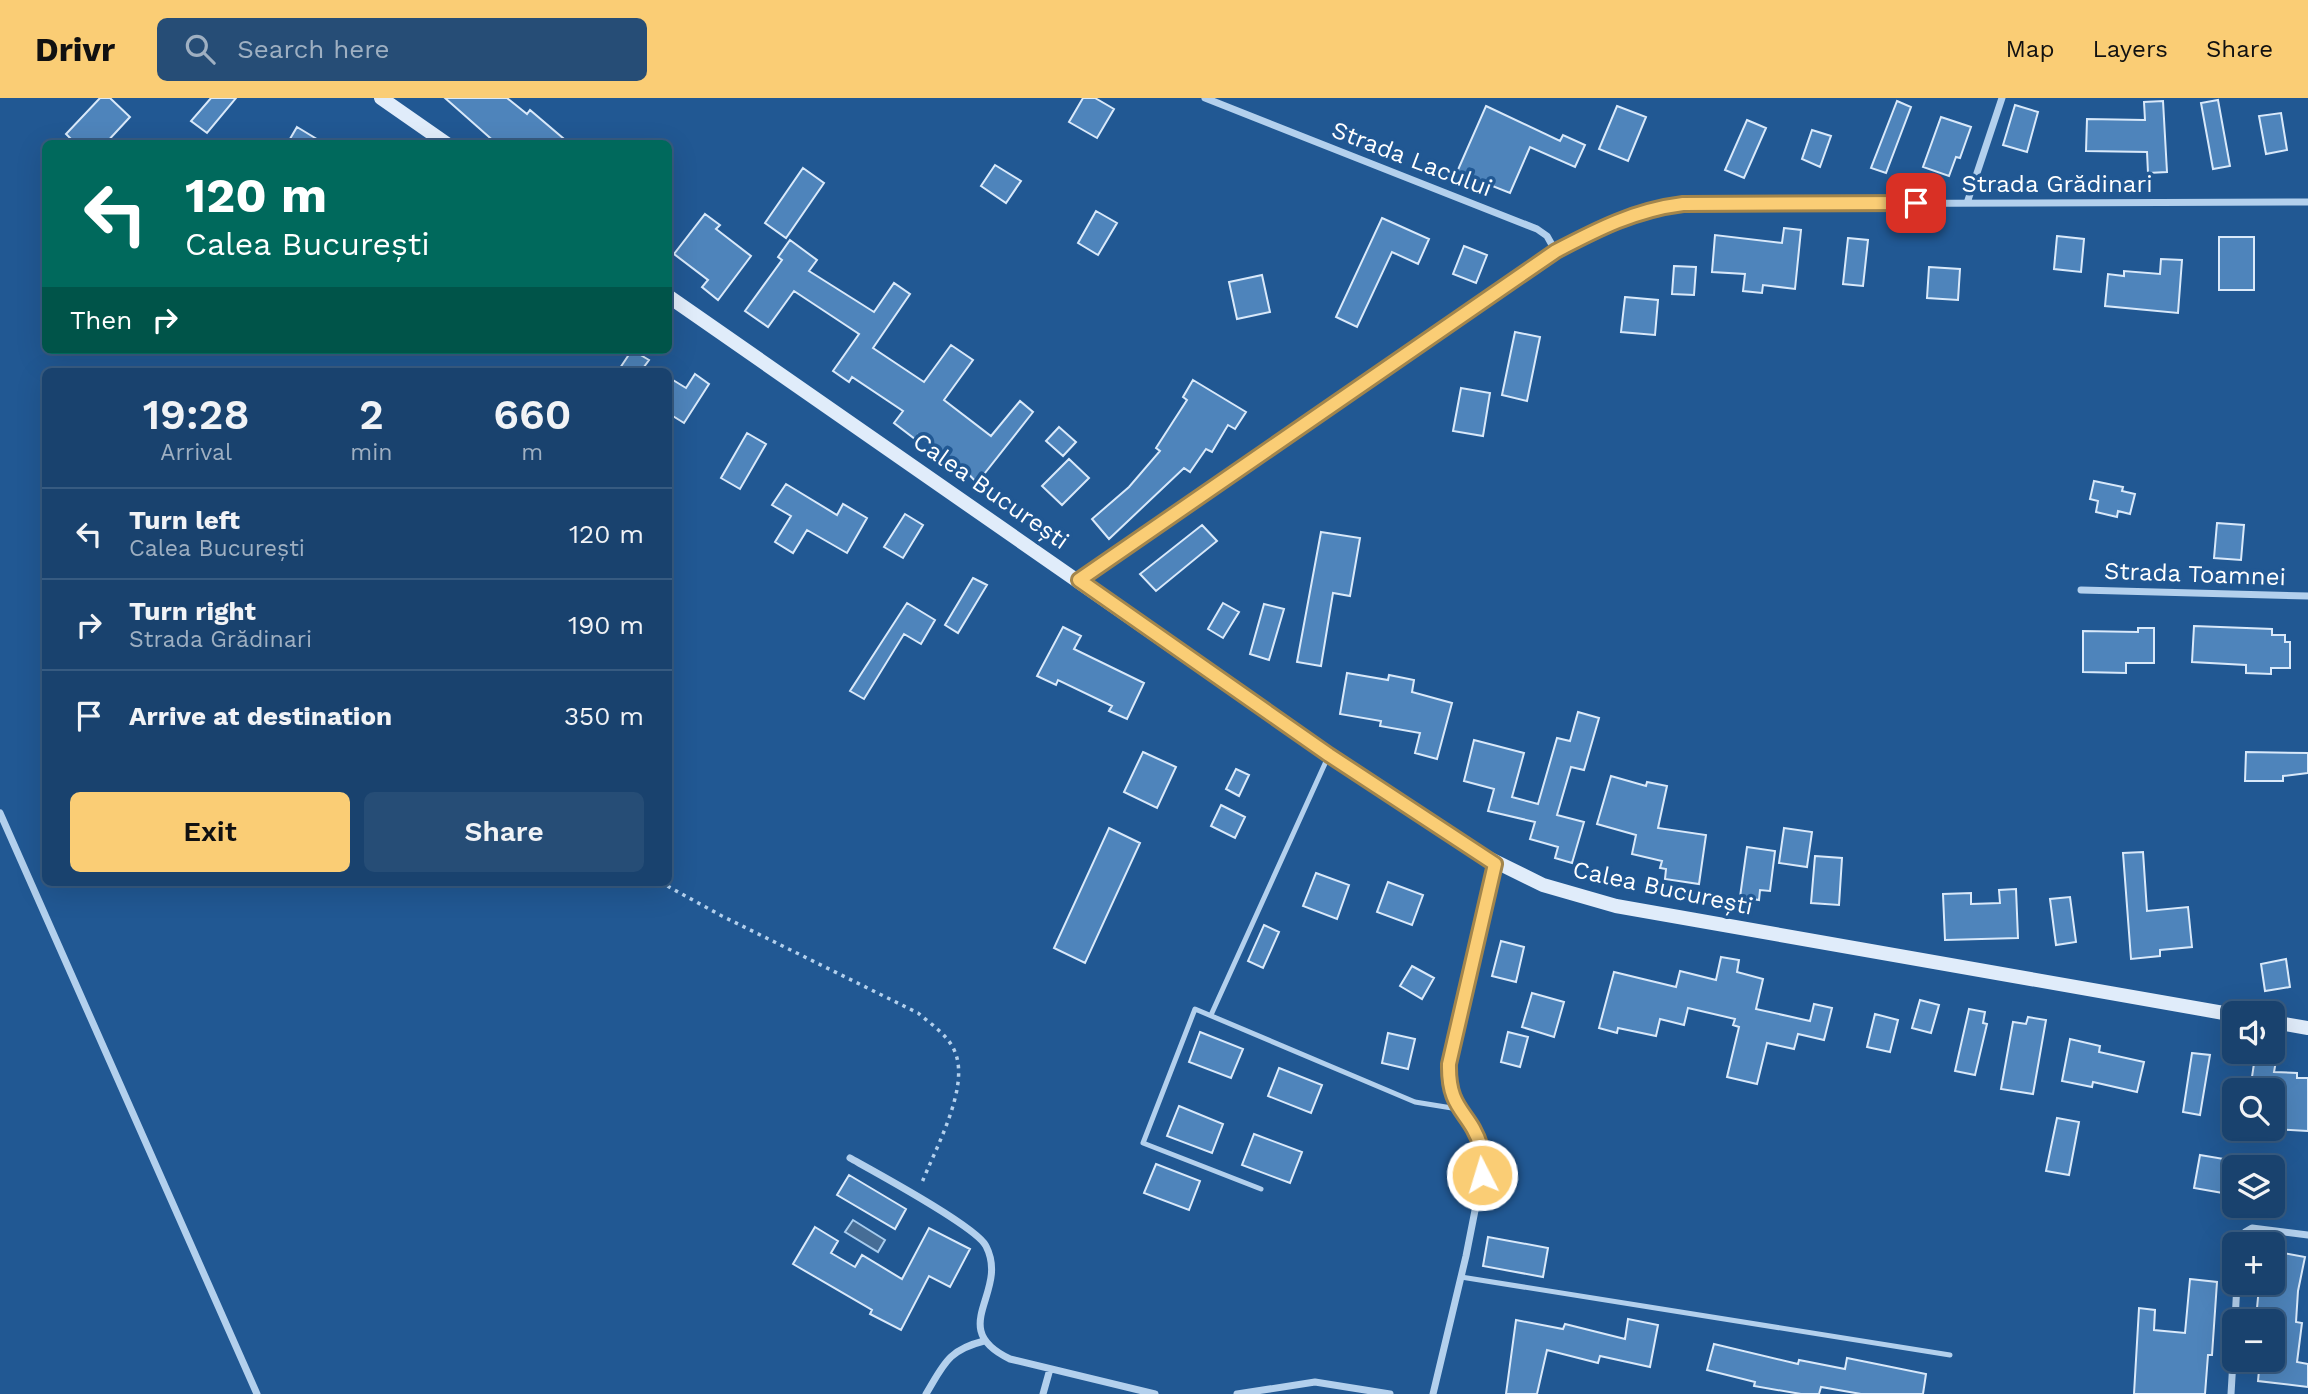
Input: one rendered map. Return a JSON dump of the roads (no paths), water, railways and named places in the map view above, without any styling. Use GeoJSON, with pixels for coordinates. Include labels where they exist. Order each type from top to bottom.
{"type":"FeatureCollection","features":[{"type":"Feature","properties":{"kind":"main road"},"geometry":{"type":"LineString","coordinates":[[381,98],[441,140]]}},
{"type":"Feature","properties":{"kind":"main road","name":"Calea București"},"geometry":{"type":"LineString","coordinates":[[672,299],[1329,755],[1495,864],[1543,885],[1616,906],[2222,1014]]}},
{"type":"Feature","properties":{"kind":"main road"},"geometry":{"type":"LineString","coordinates":[[2285,1024],[2308,1028]]}},
{"type":"Feature","properties":{"kind":"street","name":"Strada Lacului"},"geometry":{"type":"LineString","coordinates":[[1205,98],[1538,229],[1547,236],[1556,251]]}},
{"type":"Feature","properties":{"kind":"street"},"geometry":{"type":"LineString","coordinates":[[1967,203],[2002,98]]}},
{"type":"Feature","properties":{"kind":"street","name":"Strada Grădinari"},"geometry":{"type":"LineString","coordinates":[[1079,580],[1556,251],[1602,226],[1654,208],[1683,204],[2308,202]]}},
{"type":"Feature","properties":{"kind":"street","name":"Strada Toamnei"},"geometry":{"type":"LineString","coordinates":[[2081,590],[2308,596]]}},
{"type":"Feature","properties":{"kind":"street"},"geometry":{"type":"LineString","coordinates":[[0,813],[257,1394]]}},
{"type":"Feature","properties":{"kind":"street"},"geometry":{"type":"LineString","coordinates":[[1433,1394],[1476,1213],[1482,1150],[1473,1126],[1458,1110],[1448,1081],[1449,1064],[1495,864]]}},
{"type":"Feature","properties":{"kind":"street"},"geometry":{"type":"LineString","coordinates":[[850,1158],[968,1228],[986,1244],[992,1265],[981,1318],[980,1337],[990,1350],[1010,1359],[1155,1394]]}},
{"type":"Feature","properties":{"kind":"street"},"geometry":{"type":"LineString","coordinates":[[2245,1232],[2252,1228],[2284,1232]]}},
{"type":"Feature","properties":{"kind":"street"},"geometry":{"type":"LineString","coordinates":[[2285,1232],[2308,1235]]}},
{"type":"Feature","properties":{"kind":"street"},"geometry":{"type":"LineString","coordinates":[[926,1394],[948,1359],[961,1347],[984,1342]]}},
{"type":"Feature","properties":{"kind":"street"},"geometry":{"type":"LineString","coordinates":[[1043,1394],[1050,1369]]}},
{"type":"Feature","properties":{"kind":"street"},"geometry":{"type":"LineString","coordinates":[[2231,1394],[2232,1372]]}},
{"type":"Feature","properties":{"kind":"street"},"geometry":{"type":"LineString","coordinates":[[1237,1394],[1315,1382],[1390,1394]]}},
{"type":"Feature","properties":{"kind":"lane"},"geometry":{"type":"LineString","coordinates":[[1211,1015],[1329,755]]}},
{"type":"Feature","properties":{"kind":"lane"},"geometry":{"type":"LineString","coordinates":[[1261,1189],[1143,1143],[1195,1009],[1415,1102],[1458,1110]]}},
{"type":"Feature","properties":{"kind":"lane"},"geometry":{"type":"LineString","coordinates":[[1461,1277],[1951,1355]]}},
{"type":"Feature","properties":{"kind":"water"},"geometry":{"type":"Polygon","coordinates":[[[853,1220],[885,1240],[878,1252],[845,1232],[853,1220]]]}}]}
